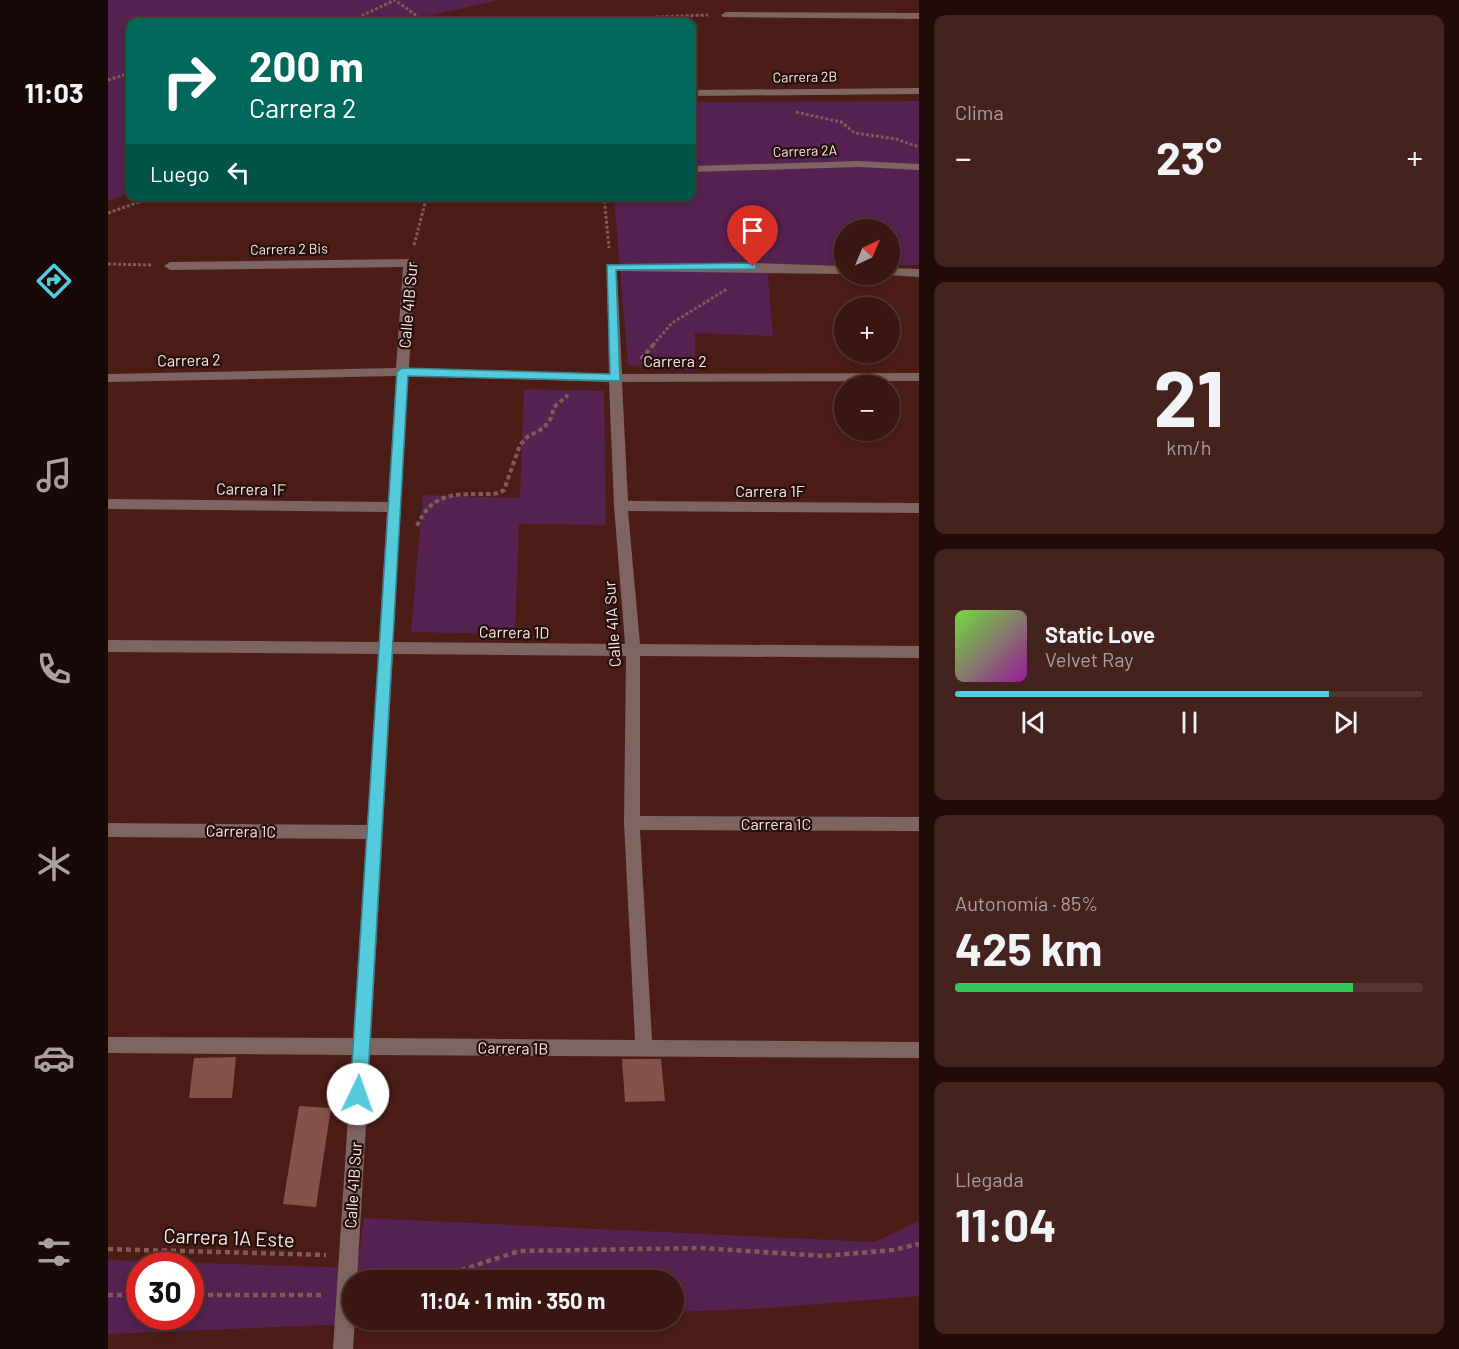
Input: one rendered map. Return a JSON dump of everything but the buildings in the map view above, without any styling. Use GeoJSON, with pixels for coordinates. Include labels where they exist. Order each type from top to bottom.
{"type":"FeatureCollection","features":[{"type":"Feature","properties":{"kind":"street"},"geometry":{"type":"LineString","coordinates":[[726,15],[919,16]]}},
{"type":"Feature","properties":{"kind":"street","name":"Carrera 2B"},"geometry":{"type":"LineString","coordinates":[[696,93],[919,91]]}},
{"type":"Feature","properties":{"kind":"street","name":"Carrera 2A"},"geometry":{"type":"LineString","coordinates":[[696,169],[860,164],[919,167]]}},
{"type":"Feature","properties":{"kind":"street","name":"Carrera 2 Bis"},"geometry":{"type":"LineString","coordinates":[[170,266],[409,263]]}},
{"type":"Feature","properties":{"kind":"street","name":"Calle 41B Sur"},"geometry":{"type":"LineString","coordinates":[[347,1270],[409,263]]}},
{"type":"Feature","properties":{"kind":"street"},"geometry":{"type":"LineString","coordinates":[[611,267],[834,270]]}},
{"type":"Feature","properties":{"kind":"street","name":"Calle 41A Sur"},"geometry":{"type":"LineString","coordinates":[[611,267],[620,378],[621,506],[633,652],[632,824],[644,1050]]}},
{"type":"Feature","properties":{"kind":"street"},"geometry":{"type":"LineString","coordinates":[[900,272],[919,273]]}},
{"type":"Feature","properties":{"kind":"street","name":"Carrera 2"},"geometry":{"type":"LineString","coordinates":[[108,378],[402,372],[620,378],[919,377]]}},
{"type":"Feature","properties":{"kind":"street","name":"Carrera 1F"},"geometry":{"type":"LineString","coordinates":[[108,504],[394,507]]}},
{"type":"Feature","properties":{"kind":"street","name":"Carrera 1F"},"geometry":{"type":"LineString","coordinates":[[621,506],[919,508]]}},
{"type":"Feature","properties":{"kind":"street","name":"Carrera 1D"},"geometry":{"type":"LineString","coordinates":[[108,646],[633,652],[919,652]]}},
{"type":"Feature","properties":{"kind":"street","name":"Carrera 1C"},"geometry":{"type":"LineString","coordinates":[[632,824],[919,824]]}},
{"type":"Feature","properties":{"kind":"street","name":"Carrera 1C"},"geometry":{"type":"LineString","coordinates":[[108,830],[374,832]]}},
{"type":"Feature","properties":{"kind":"street","name":"Carrera 1B"},"geometry":{"type":"LineString","coordinates":[[108,1045],[919,1050]]}},
{"type":"Feature","properties":{"kind":"street","name":"Calle 41B Sur"},"geometry":{"type":"LineString","coordinates":[[343,1349],[344,1330]]}},
{"type":"Feature","properties":{"kind":"path"},"geometry":{"type":"LineString","coordinates":[[357,18],[395,0],[420,18]]}},
{"type":"Feature","properties":{"kind":"path"},"geometry":{"type":"LineString","coordinates":[[646,18],[726,15]]}},
{"type":"Feature","properties":{"kind":"path"},"geometry":{"type":"LineString","coordinates":[[108,80],[126,74]]}},
{"type":"Feature","properties":{"kind":"path"},"geometry":{"type":"LineString","coordinates":[[795,112],[841,122],[855,133],[896,139],[919,147]]}},
{"type":"Feature","properties":{"kind":"path"},"geometry":{"type":"LineString","coordinates":[[108,213],[142,201]]}},
{"type":"Feature","properties":{"kind":"path","name":"Calle 41B Sur"},"geometry":{"type":"LineString","coordinates":[[409,263],[425,201]]}},
{"type":"Feature","properties":{"kind":"path"},"geometry":{"type":"LineString","coordinates":[[604,201],[611,267]]}},
{"type":"Feature","properties":{"kind":"path"},"geometry":{"type":"LineString","coordinates":[[108,264],[170,266]]}},
{"type":"Feature","properties":{"kind":"path"},"geometry":{"type":"LineString","coordinates":[[620,378],[672,323],[724,291],[753,267]]}},
{"type":"Feature","properties":{"kind":"path"},"geometry":{"type":"LineString","coordinates":[[416,530],[425,508],[433,502],[449,495],[499,494],[504,490],[520,445],[527,437],[544,428],[551,418],[554,407],[573,391],[596,377]]}},
{"type":"Feature","properties":{"kind":"path"},"geometry":{"type":"LineString","coordinates":[[461,1270],[519,1251],[700,1248],[824,1256],[893,1250],[919,1244]]}},
{"type":"Feature","properties":{"kind":"path","name":"Carrera 1A Este"},"geometry":{"type":"LineString","coordinates":[[108,1249],[348,1256]]}},
{"type":"Feature","properties":{"kind":"path"},"geometry":{"type":"LineString","coordinates":[[108,1294],[126,1294]]}},
{"type":"Feature","properties":{"kind":"path"},"geometry":{"type":"LineString","coordinates":[[204,1295],[342,1295]]}},
{"type":"Feature","properties":{"kind":"shaded area"},"geometry":{"type":"Polygon","coordinates":[[[108,0],[500,0],[418,18],[126,18],[126,194],[108,201],[108,0]]]}},
{"type":"Feature","properties":{"kind":"shaded area"},"geometry":{"type":"Polygon","coordinates":[[[919,101],[919,265],[900,265],[900,219],[834,219],[834,265],[767,264],[773,336],[695,333],[695,371],[628,365],[614,201],[696,201],[696,102],[919,101]]]}},
{"type":"Feature","properties":{"kind":"shaded area"},"geometry":{"type":"Polygon","coordinates":[[[524,389],[604,391],[606,525],[519,524],[515,634],[411,632],[423,495],[520,498],[524,389]]]}},
{"type":"Feature","properties":{"kind":"shaded area"},"geometry":{"type":"Polygon","coordinates":[[[364,1218],[874,1242],[919,1221],[919,1296],[769,1308],[684,1312],[684,1270],[342,1270],[342,1324],[108,1334],[108,1260],[126,1261],[126,1330],[204,1330],[204,1263],[357,1268],[364,1218]]]}},
{"type":"Feature","properties":{"kind":"route"},"geometry":{"type":"LineString","coordinates":[[358,1094],[402,372],[615,378],[611,267],[753,267]]}}]}
